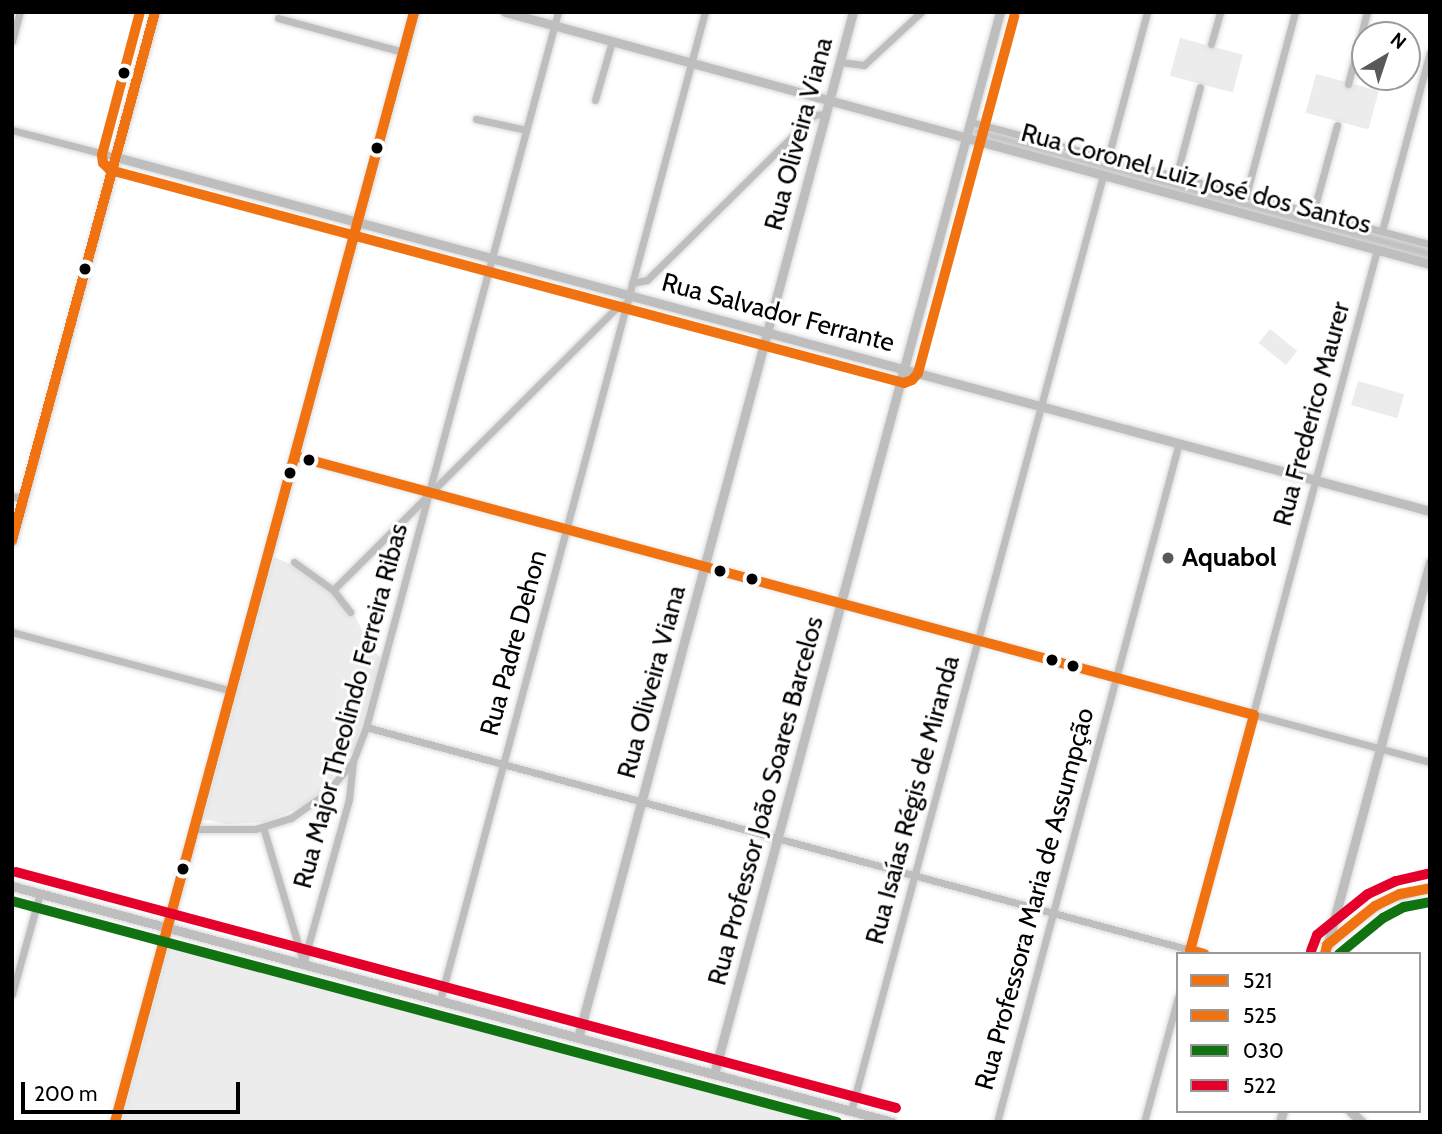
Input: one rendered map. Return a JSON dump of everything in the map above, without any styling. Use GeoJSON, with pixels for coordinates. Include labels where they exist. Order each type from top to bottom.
{"type":"FeatureCollection","features":[{"type":"Feature","properties":{"kind":"main road"},"geometry":{"type":"LineString","coordinates":[[12,541],[155,12]]}},
{"type":"Feature","properties":{"kind":"main road"},"geometry":{"type":"LineString","coordinates":[[115,1122],[414,12]]}},
{"type":"Feature","properties":{"kind":"main road","name":"Rua Coronel Luiz José dos Santos"},"geometry":{"type":"LineString","coordinates":[[505,12],[1430,264]]}},
{"type":"Feature","properties":{"kind":"main road","name":"Rua Oliveira Viana"},"geometry":{"type":"LineString","coordinates":[[578,1038],[853,12]]}},
{"type":"Feature","properties":{"kind":"main road","name":"Rua Professor João Soares Barcelos"},"geometry":{"type":"LineString","coordinates":[[714,1074],[1000,12]]}},
{"type":"Feature","properties":{"kind":"main road","name":"Rua Salvador Ferrante"},"geometry":{"type":"LineString","coordinates":[[116,157],[492,258],[628,299],[767,332],[1430,511]]}},
{"type":"Feature","properties":{"kind":"main road"},"geometry":{"type":"LineString","coordinates":[[1326,950],[1430,562]]}},
{"type":"Feature","properties":{"kind":"main road"},"geometry":{"type":"LineString","coordinates":[[12,886],[892,1122]]}},
{"type":"Feature","properties":{"kind":"street"},"geometry":{"type":"LineString","coordinates":[[12,41],[20,12]]}},
{"type":"Feature","properties":{"kind":"street","name":"Rua Major Theolindo Ferreira Ribas"},"geometry":{"type":"LineString","coordinates":[[303,964],[349,799],[353,761],[366,727],[558,12]]}},
{"type":"Feature","properties":{"kind":"street","name":"Rua Padre Dehon"},"geometry":{"type":"LineString","coordinates":[[440,1000],[705,12]]}},
{"type":"Feature","properties":{"kind":"street"},"geometry":{"type":"LineString","coordinates":[[840,62],[864,65],[920,12]]}},
{"type":"Feature","properties":{"kind":"street"},"geometry":{"type":"LineString","coordinates":[[1108,158],[1147,12]]}},
{"type":"Feature","properties":{"kind":"street"},"geometry":{"type":"LineString","coordinates":[[1212,44],[1220,12]]}},
{"type":"Feature","properties":{"kind":"street"},"geometry":{"type":"LineString","coordinates":[[1246,195],[1295,12]]}},
{"type":"Feature","properties":{"kind":"street"},"geometry":{"type":"LineString","coordinates":[[1348,84],[1367,12]]}},
{"type":"Feature","properties":{"kind":"street"},"geometry":{"type":"LineString","coordinates":[[278,18],[404,52]]}},
{"type":"Feature","properties":{"kind":"street"},"geometry":{"type":"LineString","coordinates":[[595,100],[612,41]]}},
{"type":"Feature","properties":{"kind":"street"},"geometry":{"type":"LineString","coordinates":[[1382,231],[1430,52]]}},
{"type":"Feature","properties":{"kind":"street"},"geometry":{"type":"LineString","coordinates":[[1176,177],[1200,88]]}},
{"type":"Feature","properties":{"kind":"street"},"geometry":{"type":"LineString","coordinates":[[632,283],[647,279],[814,115],[826,114]]}},
{"type":"Feature","properties":{"kind":"street"},"geometry":{"type":"LineString","coordinates":[[476,120],[526,130]]}},
{"type":"Feature","properties":{"kind":"street","name":"Rua Coronel Luiz José dos Santos"},"geometry":{"type":"LineString","coordinates":[[971,121],[1430,244]]}},
{"type":"Feature","properties":{"kind":"street"},"geometry":{"type":"LineString","coordinates":[[1313,213],[1337,125]]}},
{"type":"Feature","properties":{"kind":"street"},"geometry":{"type":"LineString","coordinates":[[12,130],[116,157]]}},
{"type":"Feature","properties":{"kind":"street","name":"Rua Isaías Régis de Miranda"},"geometry":{"type":"LineString","coordinates":[[851,1111],[1103,176]]}},
{"type":"Feature","properties":{"kind":"street","name":"Rua Frederico Maurer"},"geometry":{"type":"LineString","coordinates":[[1190,952],[1377,250]]}},
{"type":"Feature","properties":{"kind":"street"},"geometry":{"type":"LineString","coordinates":[[333,590],[429,492],[628,299]]}},
{"type":"Feature","properties":{"kind":"street","name":"Rua Professora Maria de Assumpção"},"geometry":{"type":"LineString","coordinates":[[997,1122],[1179,443]]}},
{"type":"Feature","properties":{"kind":"street"},"geometry":{"type":"LineString","coordinates":[[295,456],[1430,762]]}},
{"type":"Feature","properties":{"kind":"street"},"geometry":{"type":"LineString","coordinates":[[12,496],[24,499]]}},
{"type":"Feature","properties":{"kind":"street"},"geometry":{"type":"LineString","coordinates":[[294,562],[333,590],[350,612]]}},
{"type":"Feature","properties":{"kind":"street"},"geometry":{"type":"LineString","coordinates":[[12,632],[232,691]]}},
{"type":"Feature","properties":{"kind":"street"},"geometry":{"type":"LineString","coordinates":[[366,727],[1190,952]]}},
{"type":"Feature","properties":{"kind":"street"},"geometry":{"type":"LineString","coordinates":[[195,829],[263,827],[291,818],[315,803],[353,761]]}},
{"type":"Feature","properties":{"kind":"street"},"geometry":{"type":"LineString","coordinates":[[263,827],[303,964]]}},
{"type":"Feature","properties":{"kind":"street"},"geometry":{"type":"LineString","coordinates":[[1326,950],[1362,916],[1388,899],[1430,888]]}},
{"type":"Feature","properties":{"kind":"street"},"geometry":{"type":"LineString","coordinates":[[12,994],[40,893]]}},
{"type":"Feature","properties":{"kind":"street"},"geometry":{"type":"LineString","coordinates":[[1144,1122],[1176,1004]]}},
{"type":"Feature","properties":{"kind":"shaded area"},"geometry":{"type":"Polygon","coordinates":[[[1180,38],[1243,55],[1233,92],[1170,76],[1180,38]]]}},
{"type":"Feature","properties":{"kind":"shaded area"},"geometry":{"type":"Polygon","coordinates":[[[1316,74],[1351,83],[1351,91],[1379,91],[1368,129],[1306,113],[1316,74]]]}},
{"type":"Feature","properties":{"kind":"shaded area"},"geometry":{"type":"Polygon","coordinates":[[[1270,329],[1297,351],[1286,365],[1259,343],[1270,329]]]}},
{"type":"Feature","properties":{"kind":"shaded area"},"geometry":{"type":"Polygon","coordinates":[[[1358,381],[1404,394],[1397,418],[1351,405],[1358,381]]]}},
{"type":"Feature","properties":{"kind":"shaded area"},"geometry":{"type":"Polygon","coordinates":[[[274,557],[306,571],[342,602],[350,616],[354,614],[371,648],[382,659],[355,748],[323,789],[303,806],[266,822],[227,824],[203,819],[274,557]]]}},
{"type":"Feature","properties":{"kind":"shaded area"},"geometry":{"type":"Polygon","coordinates":[[[171,939],[846,1122],[122,1122],[171,939]]]}},
{"type":"Feature","properties":{"kind":"waterway"},"geometry":{"type":"LineString","coordinates":[[978,132],[1430,254]]}},
{"type":"Feature","properties":{"kind":"transit line","name":"525"},"geometry":{"type":"LineString","coordinates":[[140,12],[102,155],[103,163],[110,170],[904,383],[912,380],[918,373],[1014,16]]}},
{"type":"Feature","properties":{"kind":"transit line","name":"521"},"geometry":{"type":"LineString","coordinates":[[12,540],[155,12]]}},
{"type":"Feature","properties":{"kind":"transit line","name":"521"},"geometry":{"type":"LineString","coordinates":[[115,1122],[414,12]]}},
{"type":"Feature","properties":{"kind":"transit line","name":"521"},"geometry":{"type":"LineString","coordinates":[[295,456],[1254,715],[1190,950],[1197,952]]}},
{"type":"Feature","properties":{"kind":"transit line","name":"522"},"geometry":{"type":"LineString","coordinates":[[16,872],[896,1108]]}},
{"type":"Feature","properties":{"kind":"transit line","name":"522"},"geometry":{"type":"LineString","coordinates":[[1311,951],[1317,935],[1368,894],[1396,881],[1427,874]]}},
{"type":"Feature","properties":{"kind":"transit line","name":"521"},"geometry":{"type":"LineString","coordinates":[[1325,952],[1327,945],[1375,906],[1400,894],[1430,888]]}},
{"type":"Feature","properties":{"kind":"transit line","name":"030"},"geometry":{"type":"LineString","coordinates":[[12,901],[837,1122]]}},
{"type":"Feature","properties":{"kind":"transit line","name":"030"},"geometry":{"type":"LineString","coordinates":[[1341,952],[1383,918],[1404,907],[1430,902]]}},
{"type":"Feature","properties":{"kind":"place","name":"Aquabol"},"geometry":{"type":"Point","coordinates":[1168,558]}}]}
